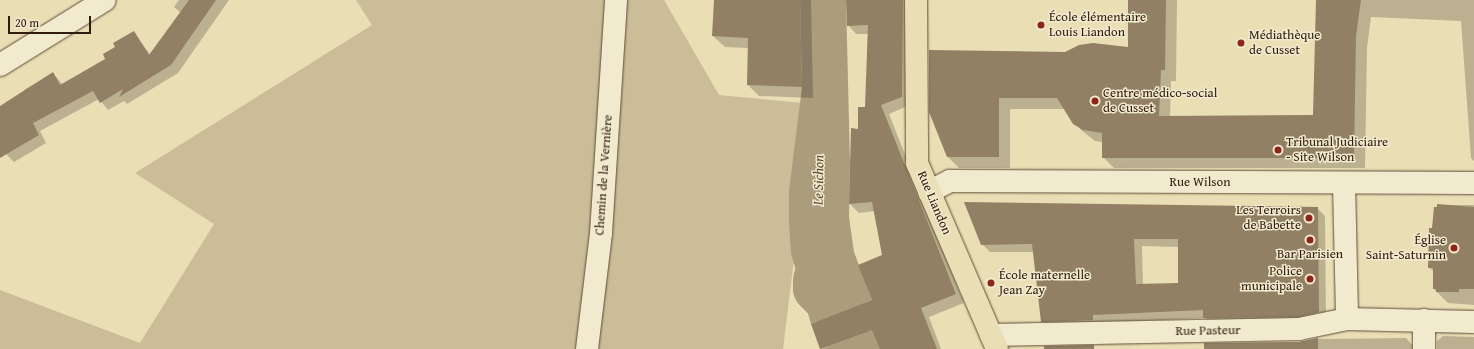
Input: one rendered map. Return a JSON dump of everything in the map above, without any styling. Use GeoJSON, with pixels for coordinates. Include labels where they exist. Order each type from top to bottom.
{"type":"FeatureCollection","features":[{"type":"Feature","properties":{"kind":"main road","name":"Rue Liandon"},"geometry":{"type":"LineString","coordinates":[[916,0],[917,164],[994,342]]}},
{"type":"Feature","properties":{"kind":"street"},"geometry":{"type":"LineString","coordinates":[[6,55],[106,0]]}},
{"type":"Feature","properties":{"kind":"street","name":"Chemin de la Vernière"},"geometry":{"type":"LineString","coordinates":[[587,349],[601,233],[616,0]]}},
{"type":"Feature","properties":{"kind":"street","name":"Rue Wilson"},"geometry":{"type":"LineString","coordinates":[[929,192],[950,181],[1474,183]]}},
{"type":"Feature","properties":{"kind":"street"},"geometry":{"type":"LineString","coordinates":[[1344,183],[1347,319]]}},
{"type":"Feature","properties":{"kind":"street","name":"Rue Pasteur"},"geometry":{"type":"LineString","coordinates":[[994,342],[1299,329],[1347,319],[1474,322]]}},
{"type":"Feature","properties":{"kind":"street"},"geometry":{"type":"LineString","coordinates":[[1424,320],[1424,349]]}},
{"type":"Feature","properties":{"kind":"shaded area"},"geometry":{"type":"Polygon","coordinates":[[[356,0],[664,0],[719,95],[813,104],[783,349],[0,349],[0,290],[140,343],[214,224],[135,173],[372,25],[356,0]]]}},
{"type":"Feature","properties":{"kind":"shaded area"},"geometry":{"type":"Polygon","coordinates":[[[866,333],[874,334],[880,349],[824,349],[866,333]]]}},
{"type":"Feature","properties":{"kind":"water"},"geometry":{"type":"Polygon","coordinates":[[[800,0],[846,0],[850,163],[849,217],[854,252],[872,300],[811,324],[791,253],[789,224],[789,191],[802,87],[800,0]]]}},
{"type":"Feature","properties":{"kind":"building"},"geometry":{"type":"Polygon","coordinates":[[[189,0],[216,0],[171,65],[119,97],[123,89],[100,103],[93,91],[33,123],[39,135],[0,158],[0,106],[53,72],[60,85],[105,59],[103,54],[115,47],[113,43],[134,31],[149,55],[189,0]]]}},
{"type":"Feature","properties":{"kind":"building"},"geometry":{"type":"Polygon","coordinates":[[[714,0],[800,0],[802,87],[747,85],[748,38],[712,36],[714,0]]]}},
{"type":"Feature","properties":{"kind":"building"},"geometry":{"type":"Polygon","coordinates":[[[846,0],[903,0],[902,97],[881,105],[956,294],[921,308],[937,349],[880,349],[872,330],[820,349],[811,324],[872,300],[858,265],[882,255],[872,202],[849,204],[851,128],[858,129],[858,107],[865,107],[868,25],[847,26],[846,0]]]}},
{"type":"Feature","properties":{"kind":"building"},"geometry":{"type":"Polygon","coordinates":[[[1128,0],[1166,0],[1165,70],[1161,70],[1159,116],[1313,115],[1316,0],[1361,0],[1356,36],[1354,158],[1102,158],[1102,133],[1083,130],[1073,124],[1057,98],[999,98],[999,157],[947,157],[929,112],[929,50],[1065,52],[1079,45],[1093,43],[1128,47],[1128,0]]]}},
{"type":"Feature","properties":{"kind":"building"},"geometry":{"type":"Polygon","coordinates":[[[964,202],[1318,207],[1319,312],[1298,317],[1203,318],[1203,310],[1093,315],[1093,320],[1041,322],[1032,244],[981,245],[964,202]],[[1134,239],[1136,284],[1178,283],[1178,239],[1134,239]]]}},
{"type":"Feature","properties":{"kind":"building","name":"Église Saint-Saturnin"},"geometry":{"type":"Polygon","coordinates":[[[1437,204],[1474,207],[1474,289],[1459,289],[1459,292],[1436,292],[1436,289],[1433,289],[1433,268],[1428,268],[1429,228],[1432,228],[1434,207],[1437,207],[1437,204]]]}},
{"type":"Feature","properties":{"kind":"building"},"geometry":{"type":"Polygon","coordinates":[[[1318,338],[1318,349],[1204,349],[1204,343],[1299,342],[1318,338]]]}},
{"type":"Feature","properties":{"kind":"building"},"geometry":{"type":"Polygon","coordinates":[[[1094,345],[1094,349],[1044,349],[1044,346],[1094,345]]]}},
{"type":"Feature","properties":{"kind":"waterway","name":"Le Sichon"},"geometry":{"type":"LineString","coordinates":[[818,280],[818,288],[841,312],[855,349]]}},
{"type":"Feature","properties":{"kind":"place","name":"École élémentaire Louis Liandon"},"geometry":{"type":"Point","coordinates":[1041,25]}},
{"type":"Feature","properties":{"kind":"place","name":"Médiathèque de Cusset"},"geometry":{"type":"Point","coordinates":[1241,43]}},
{"type":"Feature","properties":{"kind":"place","name":"Centre médico-social de Cusset"},"geometry":{"type":"Point","coordinates":[1095,101]}},
{"type":"Feature","properties":{"kind":"place","name":"Tribunal Judiciaire - Site Wilson"},"geometry":{"type":"Point","coordinates":[1278,150]}},
{"type":"Feature","properties":{"kind":"place","name":"Les Terroirs de Babette"},"geometry":{"type":"Point","coordinates":[1309,218]}},
{"type":"Feature","properties":{"kind":"place","name":"Bar Parisien"},"geometry":{"type":"Point","coordinates":[1310,240]}},
{"type":"Feature","properties":{"kind":"place","name":"Église Saint-Saturnin"},"geometry":{"type":"Point","coordinates":[1454,248]}},
{"type":"Feature","properties":{"kind":"place","name":"Police municipale"},"geometry":{"type":"Point","coordinates":[1310,279]}},
{"type":"Feature","properties":{"kind":"place","name":"École maternelle Jean Zay"},"geometry":{"type":"Point","coordinates":[991,283]}}]}
